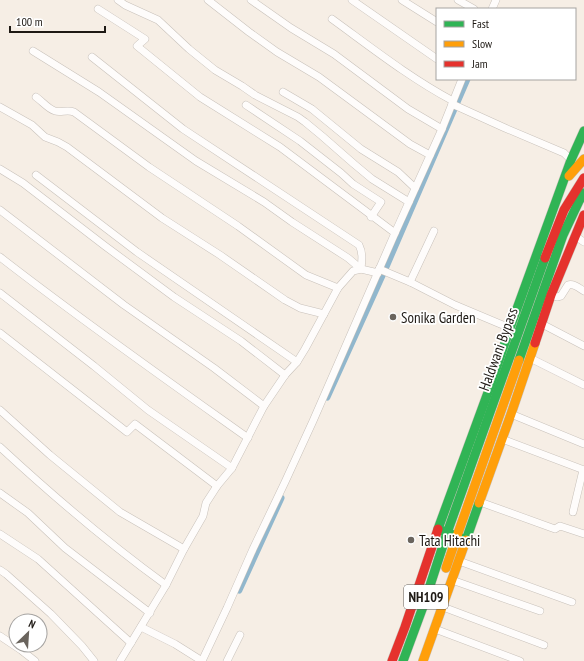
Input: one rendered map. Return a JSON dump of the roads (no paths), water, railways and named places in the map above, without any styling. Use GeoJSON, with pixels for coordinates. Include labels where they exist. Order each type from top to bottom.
{"type":"FeatureCollection","features":[{"type":"Feature","properties":{"kind":"main road"},"geometry":{"type":"LineString","coordinates":[[392,661],[560,190],[571,160],[584,132]]}},
{"type":"Feature","properties":{"kind":"main road"},"geometry":{"type":"LineString","coordinates":[[560,190],[572,172],[584,159]]}},
{"type":"Feature","properties":{"kind":"main road","name":"Haldwani Bypass"},"geometry":{"type":"LineString","coordinates":[[447,533],[550,243],[564,210],[584,178]]}},
{"type":"Feature","properties":{"kind":"main road","name":"Haldwani Bypass"},"geometry":{"type":"LineString","coordinates":[[461,538],[563,235],[584,193]]}},
{"type":"Feature","properties":{"kind":"main road"},"geometry":{"type":"LineString","coordinates":[[423,661],[459,561],[461,538],[480,502],[512,414],[552,295],[584,215]]}},
{"type":"Feature","properties":{"kind":"main road"},"geometry":{"type":"LineString","coordinates":[[438,529],[461,538]]}},
{"type":"Feature","properties":{"kind":"main road","name":"NH109"},"geometry":{"type":"LineString","coordinates":[[403,661],[424,604],[447,533]]}},
{"type":"Feature","properties":{"kind":"main road","name":"NH109"},"geometry":{"type":"LineString","coordinates":[[443,575],[461,538]]}},
{"type":"Feature","properties":{"kind":"main road","name":"NH109"},"geometry":{"type":"LineString","coordinates":[[412,661],[436,597]]}},
{"type":"Feature","properties":{"kind":"street"},"geometry":{"type":"LineString","coordinates":[[118,0],[125,5],[158,20],[189,50],[215,70],[255,95],[301,120],[376,182],[409,202]]}},
{"type":"Feature","properties":{"kind":"street"},"geometry":{"type":"LineString","coordinates":[[208,0],[277,52],[320,77],[410,144],[430,155]]}},
{"type":"Feature","properties":{"kind":"street"},"geometry":{"type":"LineString","coordinates":[[251,0],[291,28],[334,54],[408,110],[442,129]]}},
{"type":"Feature","properties":{"kind":"street"},"geometry":{"type":"LineString","coordinates":[[352,0],[436,59]]}},
{"type":"Feature","properties":{"kind":"street"},"geometry":{"type":"LineString","coordinates":[[402,0],[436,21]]}},
{"type":"Feature","properties":{"kind":"street"},"geometry":{"type":"LineString","coordinates":[[458,0],[472,8]]}},
{"type":"Feature","properties":{"kind":"street"},"geometry":{"type":"LineString","coordinates":[[98,9],[145,39],[136,46],[200,97],[280,148],[371,217],[395,233]]}},
{"type":"Feature","properties":{"kind":"street"},"geometry":{"type":"LineString","coordinates":[[332,19],[388,60],[454,104],[564,154],[571,160]]}},
{"type":"Feature","properties":{"kind":"street"},"geometry":{"type":"LineString","coordinates":[[33,51],[98,92],[196,162],[264,202],[348,258],[361,269]]}},
{"type":"Feature","properties":{"kind":"street"},"geometry":{"type":"LineString","coordinates":[[92,57],[184,129],[359,245],[362,250],[361,269]]}},
{"type":"Feature","properties":{"kind":"street"},"geometry":{"type":"LineString","coordinates":[[141,627],[175,644],[202,661],[381,271],[395,233],[454,104],[462,80]]}},
{"type":"Feature","properties":{"kind":"street"},"geometry":{"type":"LineString","coordinates":[[283,92],[312,109],[366,152],[398,172],[415,188]]}},
{"type":"Feature","properties":{"kind":"street"},"geometry":{"type":"LineString","coordinates":[[36,97],[55,111],[66,110],[74,112],[149,167],[238,226],[306,275],[338,288]]}},
{"type":"Feature","properties":{"kind":"street"},"geometry":{"type":"LineString","coordinates":[[246,105],[300,141],[353,184],[381,202],[371,217]]}},
{"type":"Feature","properties":{"kind":"street"},"geometry":{"type":"LineString","coordinates":[[0,107],[32,125],[45,137],[67,147],[162,218],[220,255],[285,300],[300,308],[324,314]]}},
{"type":"Feature","properties":{"kind":"street"},"geometry":{"type":"LineString","coordinates":[[0,169],[23,183],[174,297],[242,341],[285,375]]}},
{"type":"Feature","properties":{"kind":"street"},"geometry":{"type":"LineString","coordinates":[[36,175],[137,252],[297,362]]}},
{"type":"Feature","properties":{"kind":"street"},"geometry":{"type":"LineString","coordinates":[[0,210],[124,305],[214,368],[264,406]]}},
{"type":"Feature","properties":{"kind":"street"},"geometry":{"type":"LineString","coordinates":[[410,282],[434,231]]}},
{"type":"Feature","properties":{"kind":"street"},"geometry":{"type":"LineString","coordinates":[[575,236],[584,242]]}},
{"type":"Feature","properties":{"kind":"street"},"geometry":{"type":"LineString","coordinates":[[0,257],[32,282],[248,438]]}},
{"type":"Feature","properties":{"kind":"street"},"geometry":{"type":"LineString","coordinates":[[120,661],[166,585],[203,516],[206,503],[217,486],[232,468],[264,406],[285,375],[297,362],[338,288],[353,271],[361,269],[381,271],[410,282],[455,305],[510,328]]}},
{"type":"Feature","properties":{"kind":"street"},"geometry":{"type":"LineString","coordinates":[[552,295],[561,296],[570,284],[584,291]]}},
{"type":"Feature","properties":{"kind":"street"},"geometry":{"type":"LineString","coordinates":[[0,293],[148,410],[232,468]]}},
{"type":"Feature","properties":{"kind":"street"},"geometry":{"type":"LineString","coordinates":[[542,324],[584,346]]}},
{"type":"Feature","properties":{"kind":"street"},"geometry":{"type":"LineString","coordinates":[[0,333],[127,432],[135,424],[217,486]]}},
{"type":"Feature","properties":{"kind":"street"},"geometry":{"type":"LineString","coordinates":[[530,358],[584,385]]}},
{"type":"Feature","properties":{"kind":"street"},"geometry":{"type":"LineString","coordinates":[[0,410],[50,455],[120,512],[184,549]]}},
{"type":"Feature","properties":{"kind":"street"},"geometry":{"type":"LineString","coordinates":[[512,414],[584,444]]}},
{"type":"Feature","properties":{"kind":"street"},"geometry":{"type":"LineString","coordinates":[[502,440],[583,470],[573,512]]}},
{"type":"Feature","properties":{"kind":"street"},"geometry":{"type":"LineString","coordinates":[[0,448],[71,510],[166,585]]}},
{"type":"Feature","properties":{"kind":"street"},"geometry":{"type":"LineString","coordinates":[[0,493],[28,513],[65,548],[150,612]]}},
{"type":"Feature","properties":{"kind":"street"},"geometry":{"type":"LineString","coordinates":[[480,502],[555,529],[560,526],[584,534]]}},
{"type":"Feature","properties":{"kind":"street"},"geometry":{"type":"LineString","coordinates":[[0,534],[38,559],[131,643]]}},
{"type":"Feature","properties":{"kind":"street"},"geometry":{"type":"LineString","coordinates":[[459,561],[572,602]]}},
{"type":"Feature","properties":{"kind":"street"},"geometry":{"type":"LineString","coordinates":[[0,570],[51,614],[82,646],[94,661]]}},
{"type":"Feature","properties":{"kind":"street"},"geometry":{"type":"LineString","coordinates":[[452,580],[540,611]]}},
{"type":"Feature","properties":{"kind":"street"},"geometry":{"type":"LineString","coordinates":[[443,607],[544,645]]}},
{"type":"Feature","properties":{"kind":"street"},"geometry":{"type":"LineString","coordinates":[[435,629],[520,661]]}},
{"type":"Feature","properties":{"kind":"street"},"geometry":{"type":"LineString","coordinates":[[227,661],[240,635]]}},
{"type":"Feature","properties":{"kind":"street"},"geometry":{"type":"LineString","coordinates":[[0,636],[35,661]]}},
{"type":"Feature","properties":{"kind":"waterway"},"geometry":{"type":"LineString","coordinates":[[327,397],[385,269],[467,80]]}},
{"type":"Feature","properties":{"kind":"waterway"},"geometry":{"type":"LineString","coordinates":[[239,590],[281,498]]}},
{"type":"Feature","properties":{"kind":"place","name":"Sonika Garden"},"geometry":{"type":"Point","coordinates":[393,317]}},
{"type":"Feature","properties":{"kind":"place","name":"Tata Hitachi"},"geometry":{"type":"Point","coordinates":[411,540]}}]}
